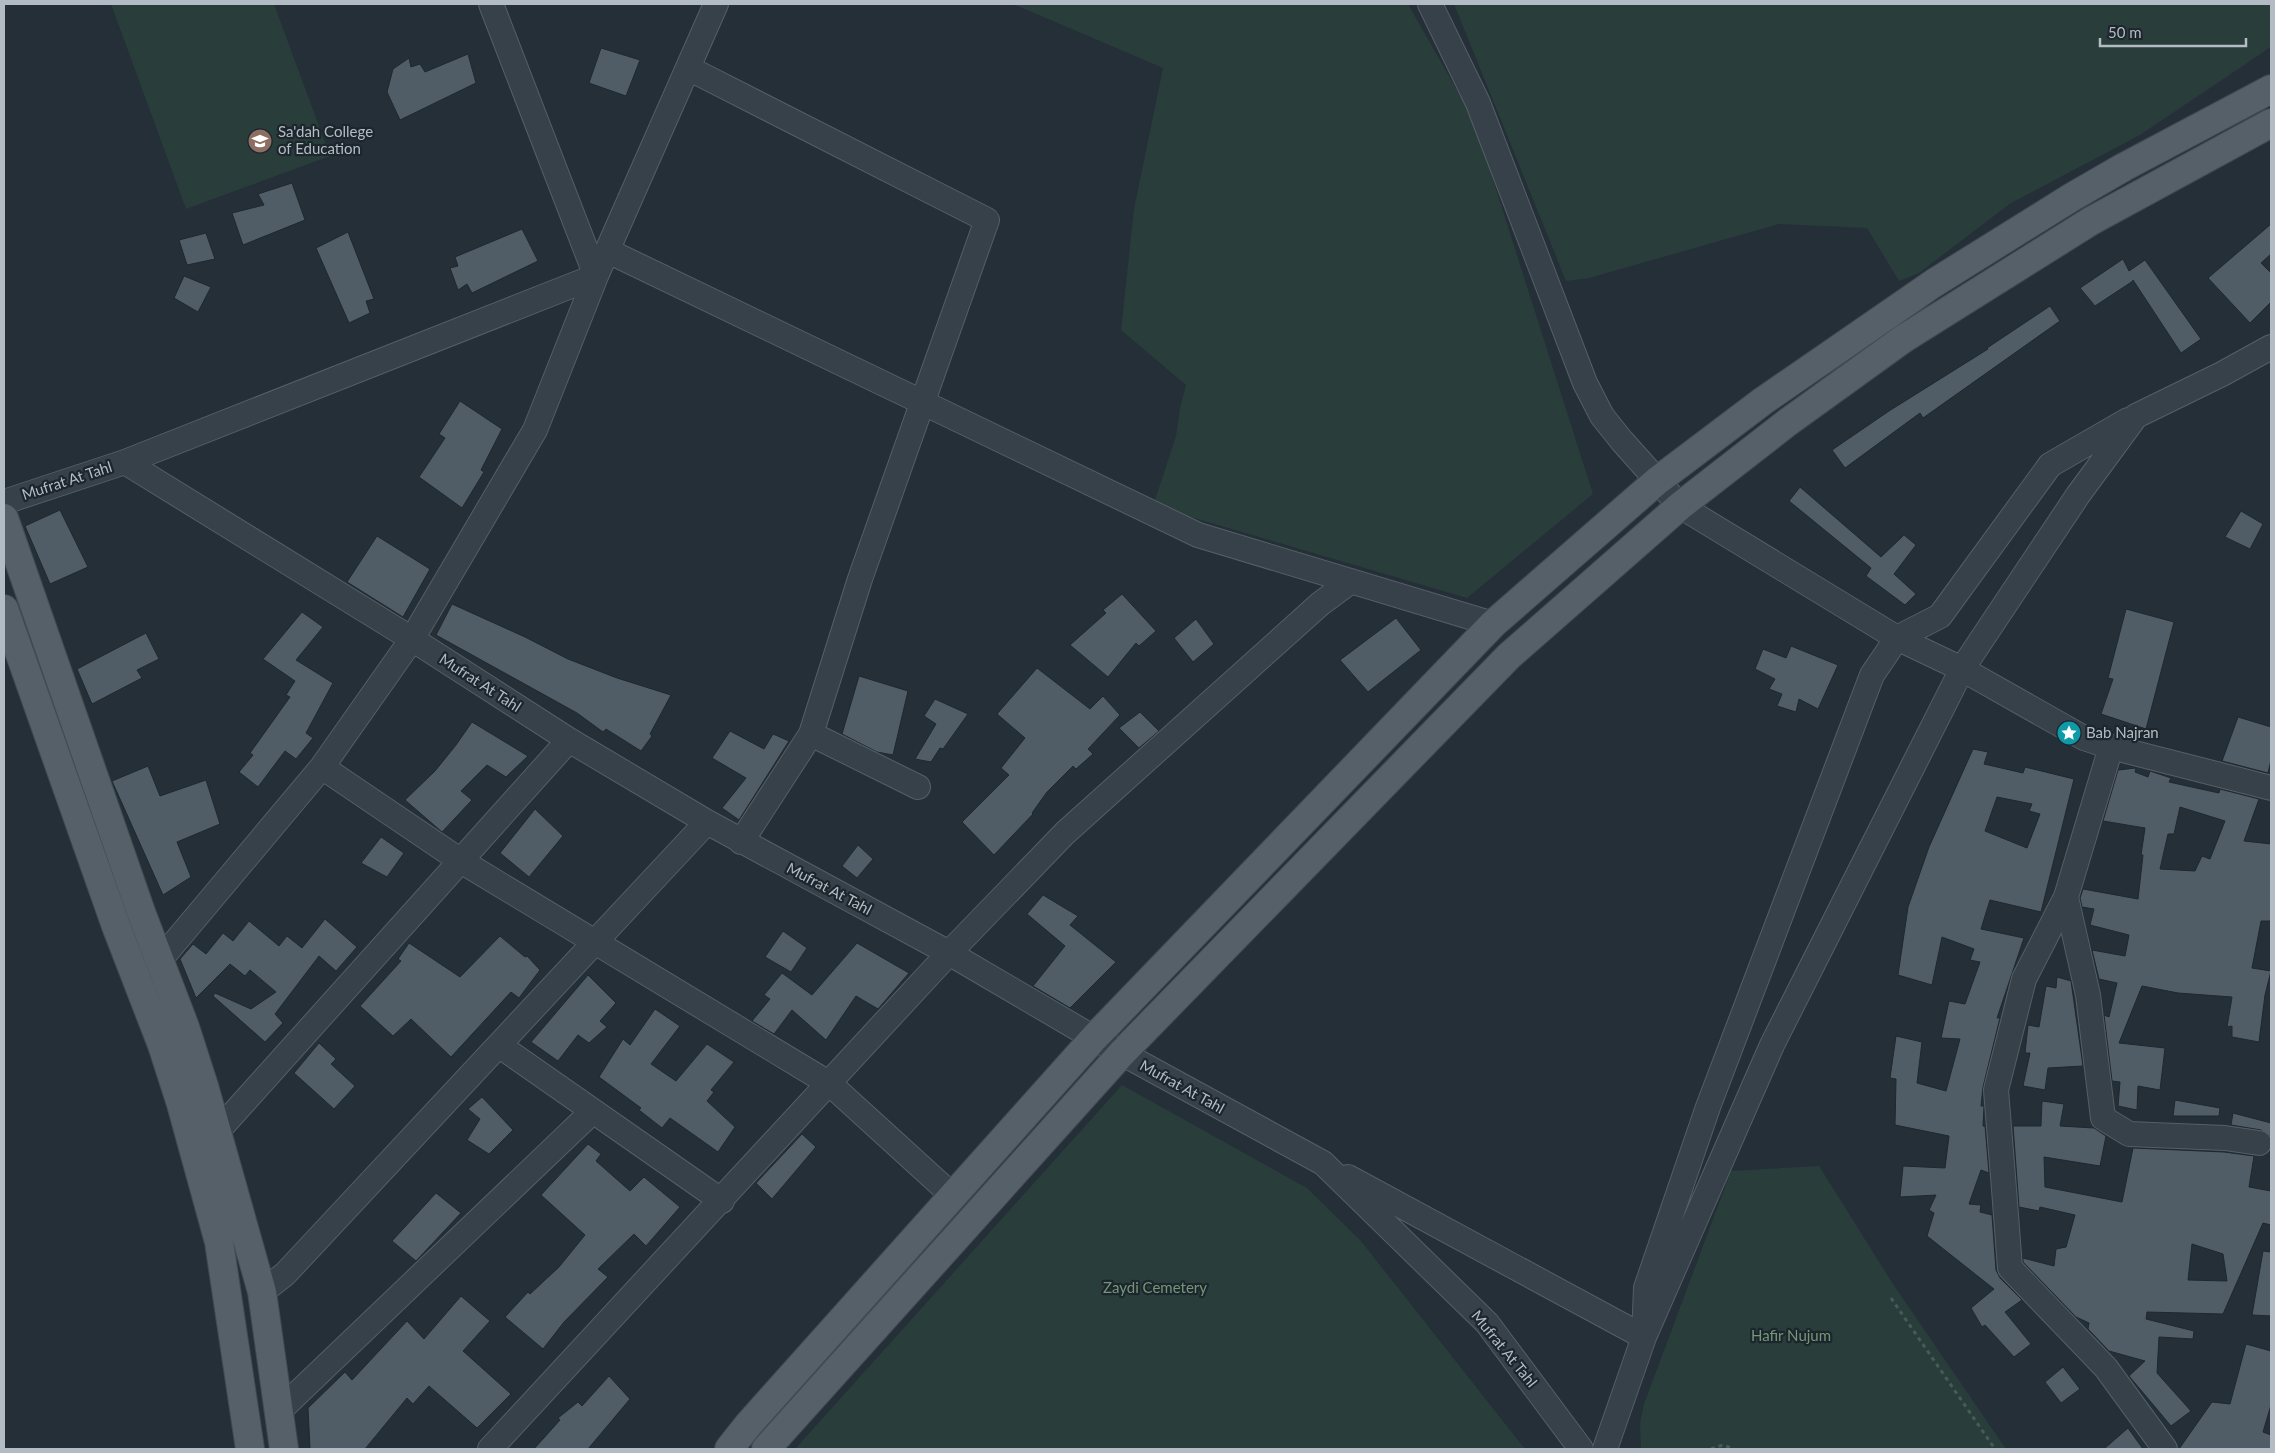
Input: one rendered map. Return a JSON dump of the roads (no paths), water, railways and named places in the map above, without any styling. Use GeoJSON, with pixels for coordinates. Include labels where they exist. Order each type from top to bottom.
{"type":"FeatureCollection","features":[{"type":"Feature","properties":{"kind":"main road"},"geometry":{"type":"LineString","coordinates":[[729,1449],[748,1425],[1094,1038],[1493,624],[1657,481],[1763,401],[1934,284],[2086,188],[2271,88]]}},
{"type":"Feature","properties":{"kind":"main road"},"geometry":{"type":"LineString","coordinates":[[766,1449],[1122,1053],[1509,656],[1680,506],[1788,422],[1903,339],[2091,221],[2271,123]]}},
{"type":"Feature","properties":{"kind":"main road"},"geometry":{"type":"LineString","coordinates":[[4,518],[188,1036],[262,1292],[284,1449]]}},
{"type":"Feature","properties":{"kind":"main road"},"geometry":{"type":"LineString","coordinates":[[4,610],[112,916],[162,1045],[181,1104],[219,1242],[250,1449]]}},
{"type":"Feature","properties":{"kind":"street"},"geometry":{"type":"LineString","coordinates":[[491,4],[596,276]]}},
{"type":"Feature","properties":{"kind":"street"},"geometry":{"type":"LineString","coordinates":[[160,960],[322,767],[412,639],[535,430],[596,276],[716,4]]}},
{"type":"Feature","properties":{"kind":"street"},"geometry":{"type":"LineString","coordinates":[[1430,4],[1478,104],[1585,383],[1602,416],[1680,506],[1897,638],[1962,669],[2084,738],[2111,747],[2271,788]]}},
{"type":"Feature","properties":{"kind":"street"},"geometry":{"type":"LineString","coordinates":[[688,68],[987,220],[921,402],[860,579],[810,734],[741,842]]}},
{"type":"Feature","properties":{"kind":"street"},"geometry":{"type":"LineString","coordinates":[[608,251],[1198,535],[1493,624]]}},
{"type":"Feature","properties":{"kind":"street"},"geometry":{"type":"LineString","coordinates":[[125,462],[596,276]]}},
{"type":"Feature","properties":{"kind":"street"},"geometry":{"type":"LineString","coordinates":[[1644,1337],[1646,1288],[1708,1107],[1872,675],[1897,638],[1940,616],[2050,465],[2136,416],[2222,374],[2271,347]]}},
{"type":"Feature","properties":{"kind":"street"},"geometry":{"type":"LineString","coordinates":[[1605,1449],[1644,1337],[1772,1045],[1962,669],[2078,495],[2136,416]]}},
{"type":"Feature","properties":{"kind":"street","name":"Mufrat At Tahl"},"geometry":{"type":"LineString","coordinates":[[4,502],[125,462],[412,639],[569,740],[741,842],[949,953],[1094,1038],[1323,1163],[1488,1323],[1580,1449]]}},
{"type":"Feature","properties":{"kind":"street"},"geometry":{"type":"LineString","coordinates":[[490,1449],[830,1084],[949,953],[1065,834],[1320,604],[1351,581]]}},
{"type":"Feature","properties":{"kind":"street"},"geometry":{"type":"LineString","coordinates":[[810,734],[918,787]]}},
{"type":"Feature","properties":{"kind":"street"},"geometry":{"type":"LineString","coordinates":[[216,1133],[569,740]]}},
{"type":"Feature","properties":{"kind":"street"},"geometry":{"type":"LineString","coordinates":[[2111,747],[2066,897],[2024,979],[1996,1090],[2010,1268],[2106,1368],[2165,1449]]}},
{"type":"Feature","properties":{"kind":"street"},"geometry":{"type":"LineString","coordinates":[[322,767],[461,861],[830,1084],[953,1196]]}},
{"type":"Feature","properties":{"kind":"street"},"geometry":{"type":"LineString","coordinates":[[262,1292],[285,1274],[500,1046],[707,822]]}},
{"type":"Feature","properties":{"kind":"street"},"geometry":{"type":"LineString","coordinates":[[2066,897],[2088,995],[2103,1118],[2128,1134],[2225,1138],[2259,1144]]}},
{"type":"Feature","properties":{"kind":"street"},"geometry":{"type":"LineString","coordinates":[[500,1046],[722,1200]]}},
{"type":"Feature","properties":{"kind":"street"},"geometry":{"type":"LineString","coordinates":[[278,1412],[593,1111]]}},
{"type":"Feature","properties":{"kind":"street"},"geometry":{"type":"LineString","coordinates":[[1323,1163],[1644,1337]]}},
{"type":"Feature","properties":{"kind":"place","name":"Sa'dah College of Education"},"geometry":{"type":"Point","coordinates":[260,141]}},
{"type":"Feature","properties":{"kind":"place","name":"Bab Najran"},"geometry":{"type":"Point","coordinates":[2069,733]}},
{"type":"Feature","properties":{"kind":"park label","name":"Zaydi Cemetery"},"geometry":{"type":"Point","coordinates":[1155,1288]}},
{"type":"Feature","properties":{"kind":"park label","name":"Hafir Nujum"},"geometry":{"type":"Point","coordinates":[1791,1336]}}]}
